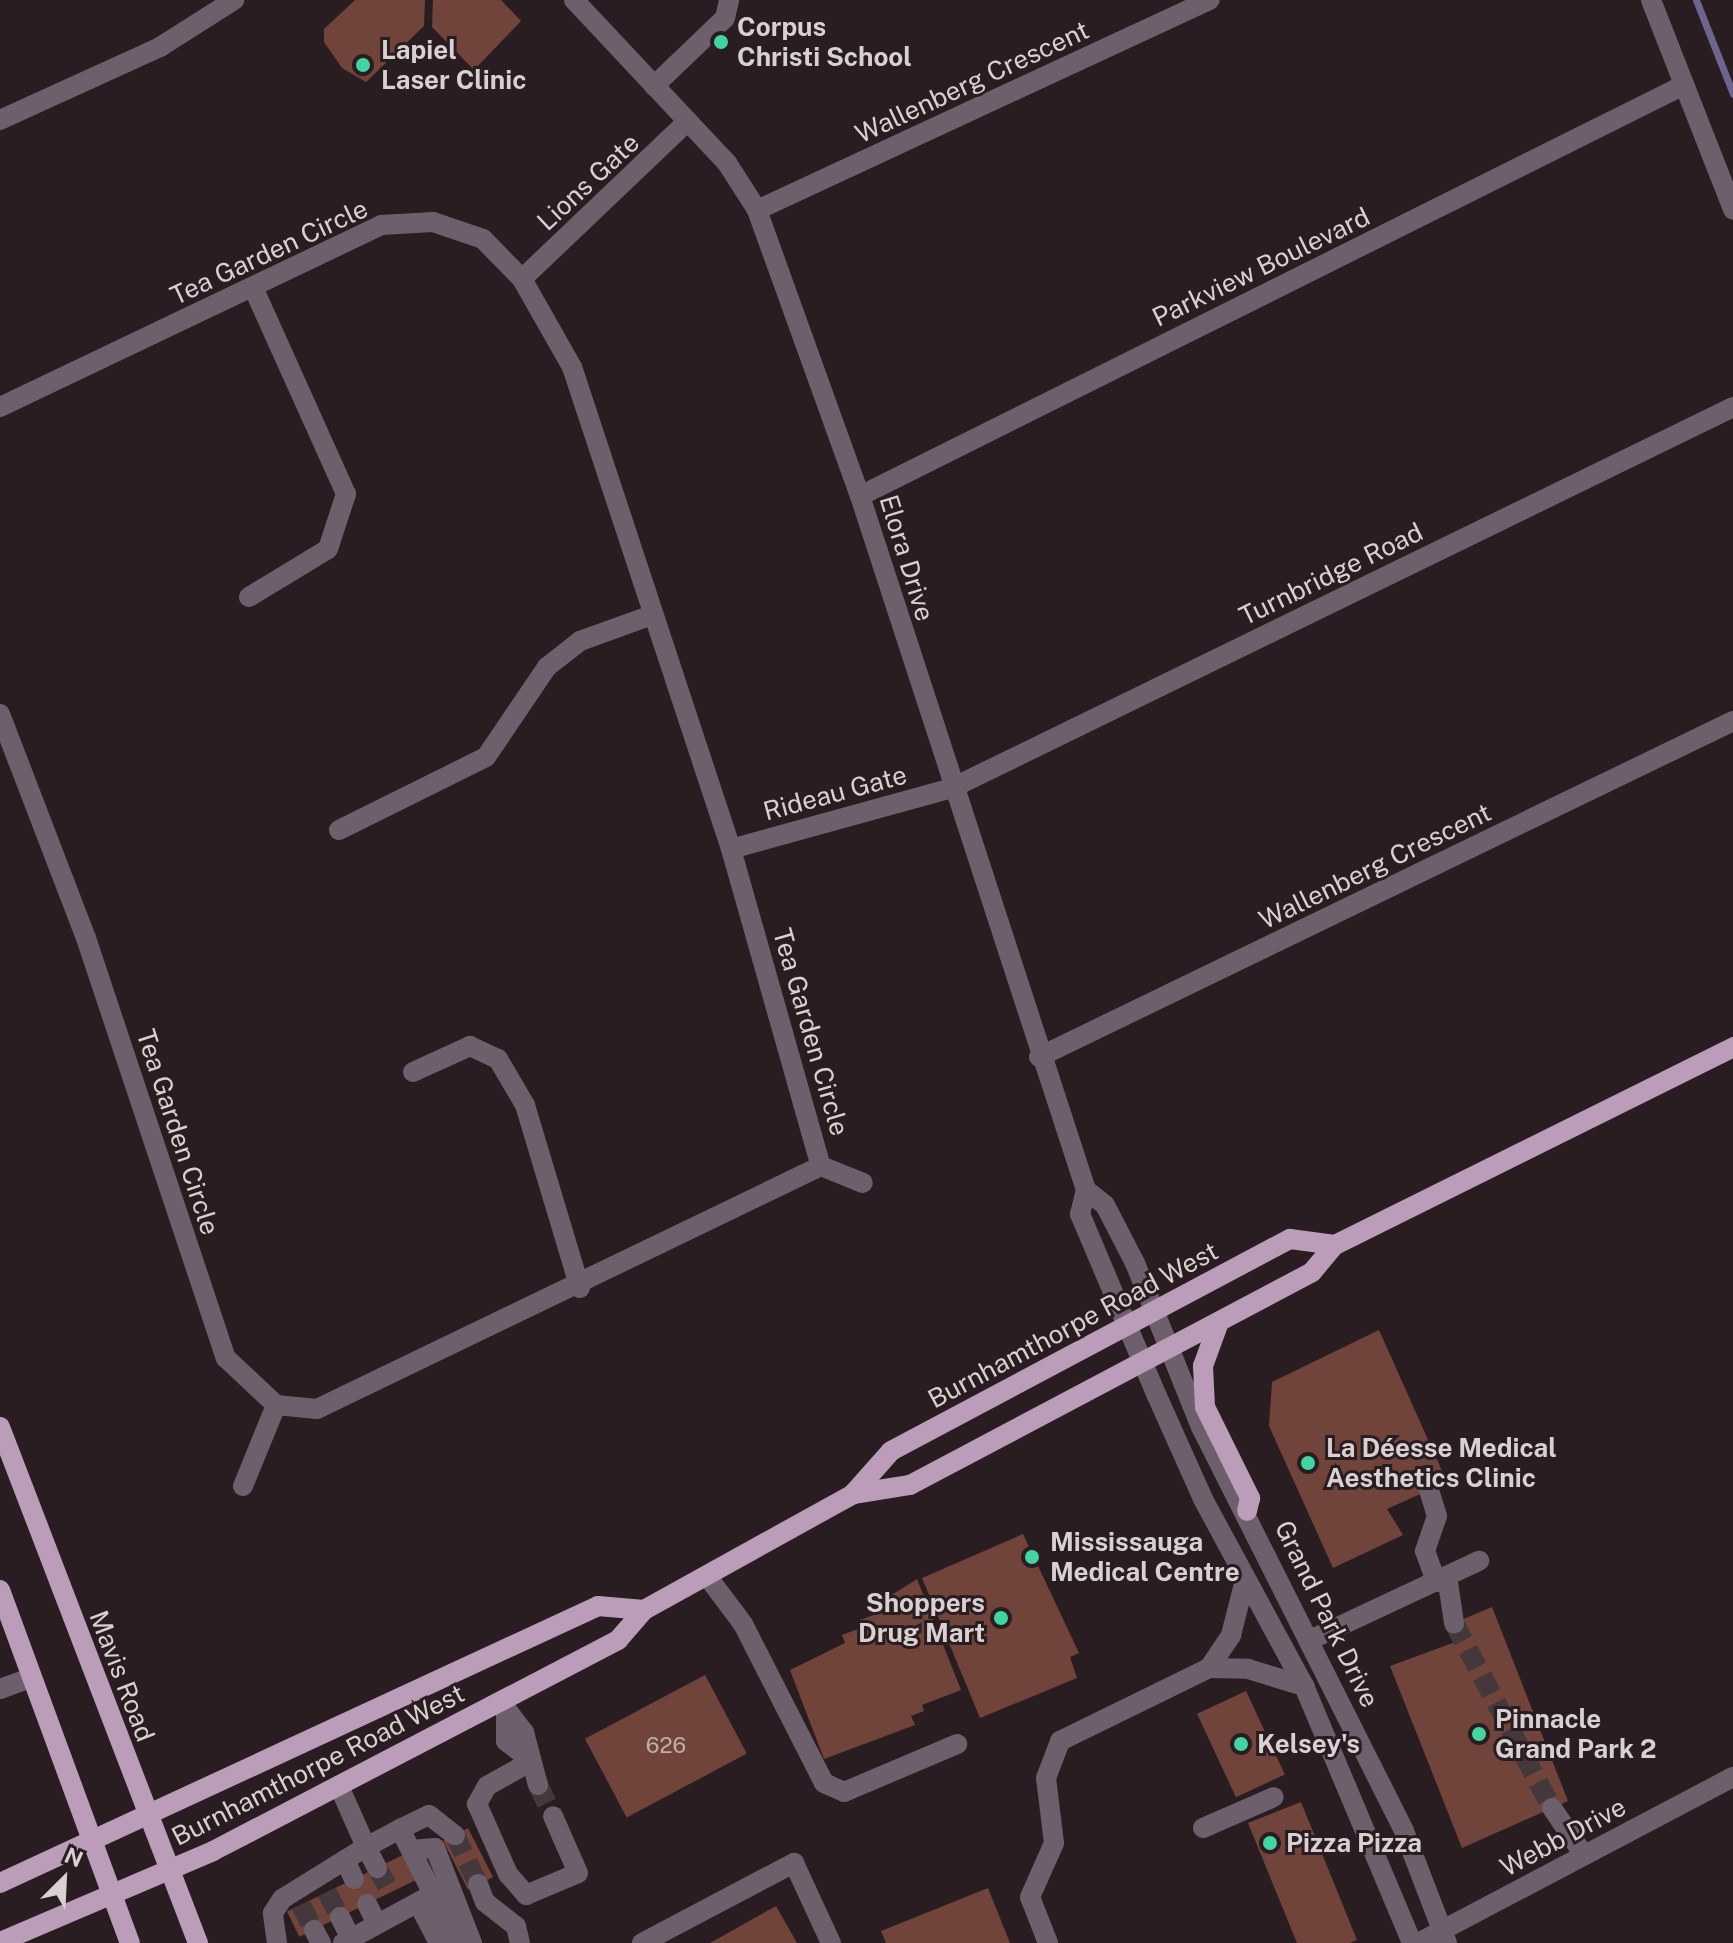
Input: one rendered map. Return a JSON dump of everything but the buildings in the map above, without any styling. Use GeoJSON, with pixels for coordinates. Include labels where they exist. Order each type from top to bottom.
{"type":"FeatureCollection","features":[{"type":"Feature","properties":{"kind":"main road","name":"Burnhamthorpe Road West"},"geometry":{"type":"LineString","coordinates":[[853,1494],[910,1485],[1312,1272],[1335,1245],[1733,1047]]}},
{"type":"Feature","properties":{"kind":"main road","name":"Burnhamthorpe Road West"},"geometry":{"type":"LineString","coordinates":[[0,1942],[110,1891],[169,1868],[504,1708],[618,1640],[644,1610],[853,1494],[891,1451],[1290,1239],[1335,1245]]}},
{"type":"Feature","properties":{"kind":"main road"},"geometry":{"type":"LineString","coordinates":[[1219,1322],[1203,1366],[1205,1407],[1250,1498],[1247,1511]]}},
{"type":"Feature","properties":{"kind":"main road","name":"Mavis Road"},"geometry":{"type":"LineString","coordinates":[[0,1427],[198,1943]]}},
{"type":"Feature","properties":{"kind":"main road"},"geometry":{"type":"LineString","coordinates":[[0,1590],[90,1842],[130,1943]]}},
{"type":"Feature","properties":{"kind":"main road","name":"Burnhamthorpe Road West"},"geometry":{"type":"LineString","coordinates":[[0,1883],[149,1817],[598,1606],[644,1610]]}},
{"type":"Feature","properties":{"kind":"street"},"geometry":{"type":"LineString","coordinates":[[0,120],[160,47],[234,0]]}},
{"type":"Feature","properties":{"kind":"street","name":"Elora Drive"},"geometry":{"type":"LineString","coordinates":[[574,0],[688,121],[757,210],[860,496],[1039,1057],[1086,1190],[1105,1205],[1154,1312]]}},
{"type":"Feature","properties":{"kind":"street"},"geometry":{"type":"LineString","coordinates":[[654,86],[725,18],[729,0]]}},
{"type":"Feature","properties":{"kind":"street","name":"Wallenberg Crescent"},"geometry":{"type":"LineString","coordinates":[[757,210],[1210,0]]}},
{"type":"Feature","properties":{"kind":"street"},"geometry":{"type":"LineString","coordinates":[[1651,0],[1733,209]]}},
{"type":"Feature","properties":{"kind":"street","name":"Parkview Boulevard"},"geometry":{"type":"LineString","coordinates":[[860,496],[1684,85]]}},
{"type":"Feature","properties":{"kind":"street","name":"Lions Gate"},"geometry":{"type":"LineString","coordinates":[[522,279],[688,121]]}},
{"type":"Feature","properties":{"kind":"street","name":"Tea Garden Circle"},"geometry":{"type":"LineString","coordinates":[[0,407],[254,289],[381,225],[433,222],[483,239],[522,279],[572,367],[731,849],[821,1166],[580,1288],[317,1409],[276,1405],[226,1358],[86,938],[0,714]]}},
{"type":"Feature","properties":{"kind":"street"},"geometry":{"type":"LineString","coordinates":[[249,597],[328,549],[346,494],[254,289]]}},
{"type":"Feature","properties":{"kind":"street","name":"Turnbridge Road"},"geometry":{"type":"LineString","coordinates":[[952,788],[1733,407]]}},
{"type":"Feature","properties":{"kind":"street"},"geometry":{"type":"LineString","coordinates":[[339,830],[486,757],[547,667],[580,641],[652,615]]}},
{"type":"Feature","properties":{"kind":"street","name":"Wallenberg Crescent"},"geometry":{"type":"LineString","coordinates":[[1039,1057],[1733,721]]}},
{"type":"Feature","properties":{"kind":"street","name":"Rideau Gate"},"geometry":{"type":"LineString","coordinates":[[731,849],[952,788]]}},
{"type":"Feature","properties":{"kind":"street"},"geometry":{"type":"LineString","coordinates":[[413,1072],[470,1046],[498,1059],[525,1105],[580,1288]]}},
{"type":"Feature","properties":{"kind":"street"},"geometry":{"type":"LineString","coordinates":[[821,1166],[863,1183]]}},
{"type":"Feature","properties":{"kind":"street","name":"Elora Drive"},"geometry":{"type":"LineString","coordinates":[[1086,1190],[1080,1214],[1128,1325]]}},
{"type":"Feature","properties":{"kind":"street","name":"Grand Park Drive"},"geometry":{"type":"LineString","coordinates":[[1154,1312],[1168,1348],[1404,1831],[1445,1936]]}},
{"type":"Feature","properties":{"kind":"street","name":"Grand Park Drive"},"geometry":{"type":"LineString","coordinates":[[1128,1325],[1245,1580],[1304,1686],[1415,1943]]}},
{"type":"Feature","properties":{"kind":"street"},"geometry":{"type":"LineString","coordinates":[[243,1486],[276,1405]]}},
{"type":"Feature","properties":{"kind":"street"},"geometry":{"type":"LineString","coordinates":[[1429,1490],[1437,1516],[1425,1551],[1441,1579],[1454,1623]]}},
{"type":"Feature","properties":{"kind":"street"},"geometry":{"type":"LineString","coordinates":[[1310,1640],[1479,1561]]}},
{"type":"Feature","properties":{"kind":"street"},"geometry":{"type":"LineString","coordinates":[[707,1576],[743,1624],[824,1783],[844,1792],[957,1744]]}},
{"type":"Feature","properties":{"kind":"street"},"geometry":{"type":"LineString","coordinates":[[1209,1668],[1231,1635],[1245,1580]]}},
{"type":"Feature","properties":{"kind":"street"},"geometry":{"type":"LineString","coordinates":[[1048,1943],[1030,1897],[1054,1843],[1046,1778],[1060,1741],[1209,1668],[1248,1669],[1304,1686]]}},
{"type":"Feature","properties":{"kind":"street"},"geometry":{"type":"LineString","coordinates":[[0,1689],[30,1678]]}},
{"type":"Feature","properties":{"kind":"street"},"geometry":{"type":"LineString","coordinates":[[504,1708],[506,1741],[526,1760],[538,1785]]}},
{"type":"Feature","properties":{"kind":"street"},"geometry":{"type":"LineString","coordinates":[[526,1760],[487,1786],[477,1804],[508,1874],[526,1895],[578,1873],[553,1816]]}},
{"type":"Feature","properties":{"kind":"street","name":"Webb Drive"},"geometry":{"type":"LineString","coordinates":[[1415,1943],[1445,1936],[1584,1855],[1733,1777]]}},
{"type":"Feature","properties":{"kind":"street"},"geometry":{"type":"LineString","coordinates":[[339,1786],[377,1868]]}},
{"type":"Feature","properties":{"kind":"street"},"geometry":{"type":"LineString","coordinates":[[1203,1828],[1274,1797]]}},
{"type":"Feature","properties":{"kind":"street"},"geometry":{"type":"LineString","coordinates":[[1552,1808],[1584,1855]]}},
{"type":"Feature","properties":{"kind":"street"},"geometry":{"type":"LineString","coordinates":[[277,1943],[273,1913],[323,1884],[345,1860],[366,1847],[429,1815],[455,1835]]}},
{"type":"Feature","properties":{"kind":"street"},"geometry":{"type":"LineString","coordinates":[[400,1829],[411,1850],[418,1903],[439,1943]]}},
{"type":"Feature","properties":{"kind":"street"},"geometry":{"type":"LineString","coordinates":[[411,1850],[435,1848],[472,1943]]}},
{"type":"Feature","properties":{"kind":"street"},"geometry":{"type":"LineString","coordinates":[[345,1860],[354,1879]]}},
{"type":"Feature","properties":{"kind":"street"},"geometry":{"type":"LineString","coordinates":[[642,1943],[794,1863],[831,1943]]}},
{"type":"Feature","properties":{"kind":"street"},"geometry":{"type":"LineString","coordinates":[[478,1884],[485,1902],[516,1926],[520,1943]]}},
{"type":"Feature","properties":{"kind":"street"},"geometry":{"type":"LineString","coordinates":[[391,1892],[418,1903],[455,1943]]}},
{"type":"Feature","properties":{"kind":"street"},"geometry":{"type":"LineString","coordinates":[[340,1917],[347,1941],[418,1903]]}},
{"type":"Feature","properties":{"kind":"street"},"geometry":{"type":"LineString","coordinates":[[367,1904],[377,1924]]}},
{"type":"Feature","properties":{"kind":"waterway"},"geometry":{"type":"LineString","coordinates":[[1696,0],[1733,94]]}},
{"type":"Feature","properties":{"kind":"tunnel"},"geometry":{"type":"LineString","coordinates":[[1454,1623],[1552,1808]]}},
{"type":"Feature","properties":{"kind":"tunnel"},"geometry":{"type":"LineString","coordinates":[[538,1785],[553,1816]]}},
{"type":"Feature","properties":{"kind":"tunnel"},"geometry":{"type":"LineString","coordinates":[[455,1835],[478,1884]]}},
{"type":"Feature","properties":{"kind":"tunnel"},"geometry":{"type":"LineString","coordinates":[[377,1868],[391,1892]]}},
{"type":"Feature","properties":{"kind":"tunnel"},"geometry":{"type":"LineString","coordinates":[[327,1892],[340,1917]]}},
{"type":"Feature","properties":{"kind":"tunnel"},"geometry":{"type":"LineString","coordinates":[[301,1905],[314,1930]]}},
{"type":"Feature","properties":{"kind":"place","name":"Corpus Christi School"},"geometry":{"type":"Point","coordinates":[721,42]}},
{"type":"Feature","properties":{"kind":"place","name":"Lapiel Laser Clinic"},"geometry":{"type":"Point","coordinates":[363,65]}},
{"type":"Feature","properties":{"kind":"place","name":"La Déesse Medical Aesthetics Clinic"},"geometry":{"type":"Point","coordinates":[1308,1463]}},
{"type":"Feature","properties":{"kind":"place","name":"Mississauga Medical Centre"},"geometry":{"type":"Point","coordinates":[1032,1557]}},
{"type":"Feature","properties":{"kind":"place","name":"Shoppers Drug Mart"},"geometry":{"type":"Point","coordinates":[1001,1618]}},
{"type":"Feature","properties":{"kind":"place","name":"Pinnacle Grand Park 2"},"geometry":{"type":"Point","coordinates":[1479,1734]}},
{"type":"Feature","properties":{"kind":"place","name":"Kelsey's"},"geometry":{"type":"Point","coordinates":[1241,1744]}},
{"type":"Feature","properties":{"kind":"place","name":"Pizza Pizza"},"geometry":{"type":"Point","coordinates":[1270,1843]}}]}
